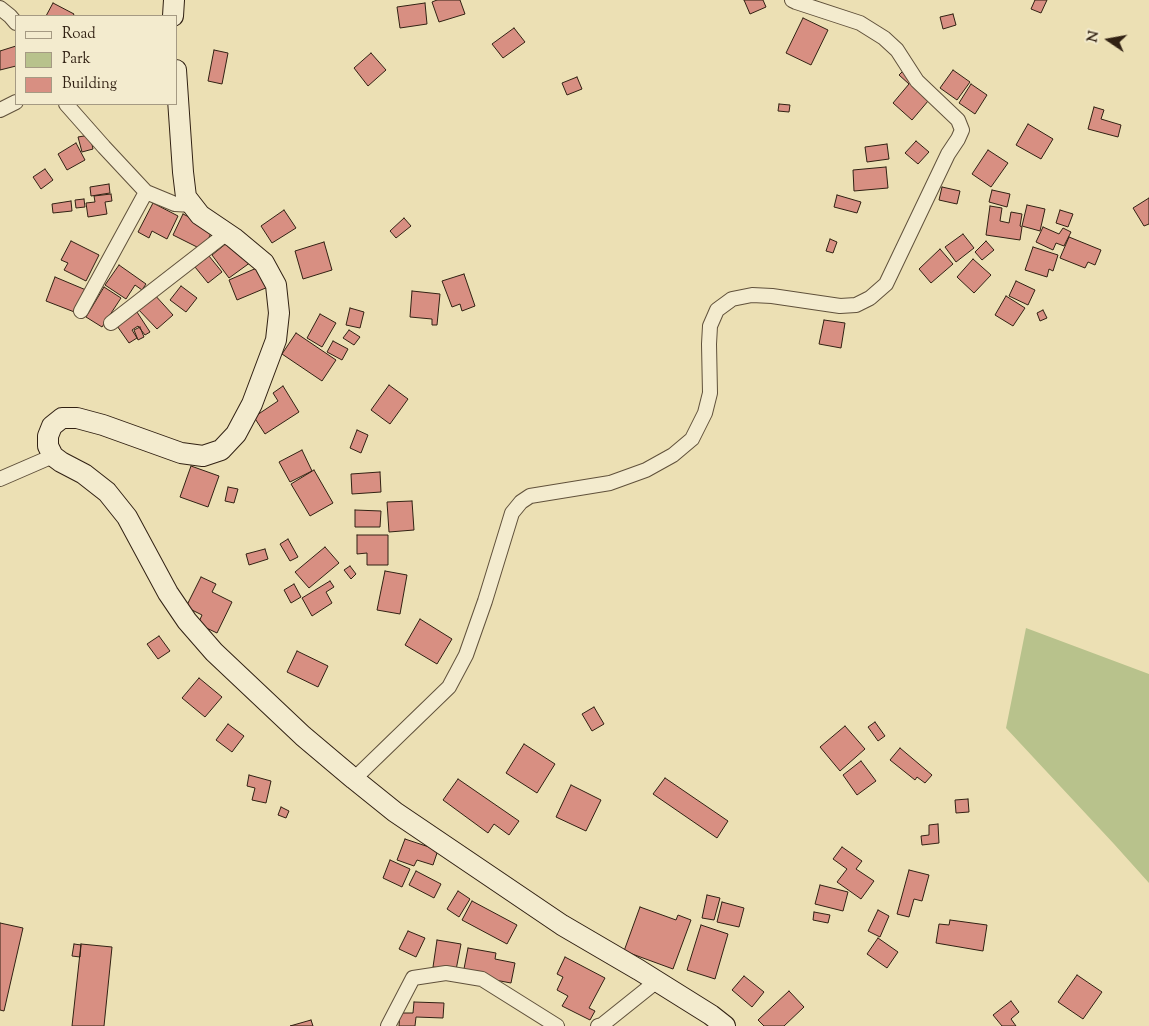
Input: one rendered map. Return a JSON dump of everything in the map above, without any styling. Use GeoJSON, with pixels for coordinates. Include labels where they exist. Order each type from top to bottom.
{"type":"FeatureCollection","features":[{"type":"Feature","properties":{"kind":"street"},"geometry":{"type":"LineString","coordinates":[[174,0],[174,15]]}},
{"type":"Feature","properties":{"kind":"street"},"geometry":{"type":"LineString","coordinates":[[354,780],[449,687],[466,655],[512,514],[521,502],[530,496],[610,483],[646,470],[673,455],[692,439],[705,413],[710,393],[710,326],[717,310],[732,299],[752,295],[840,306],[856,305],[870,298],[886,284],[948,154],[962,130],[958,120],[917,81],[908,70],[897,50],[884,38],[860,23],[792,0]]}},
{"type":"Feature","properties":{"kind":"street"},"geometry":{"type":"LineString","coordinates":[[0,8],[15,22]]}},
{"type":"Feature","properties":{"kind":"street"},"geometry":{"type":"LineString","coordinates":[[178,99],[186,197],[200,215],[227,233],[264,263],[276,285],[279,313],[276,340],[252,404],[236,434],[222,450],[203,456],[181,453],[103,425],[76,418],[62,418],[52,426],[48,436],[48,446],[53,456],[60,462],[84,474],[107,492],[127,517],[172,600],[187,622],[214,652],[303,736],[354,780],[395,812],[562,925],[657,981],[711,1015],[724,1026]]}},
{"type":"Feature","properties":{"kind":"street"},"geometry":{"type":"LineString","coordinates":[[0,110],[15,102]]}},
{"type":"Feature","properties":{"kind":"street"},"geometry":{"type":"LineString","coordinates":[[67,105],[146,192],[175,204],[192,205]]}},
{"type":"Feature","properties":{"kind":"street"},"geometry":{"type":"LineString","coordinates":[[81,311],[146,192]]}},
{"type":"Feature","properties":{"kind":"street"},"geometry":{"type":"LineString","coordinates":[[111,323],[227,233]]}},
{"type":"Feature","properties":{"kind":"street"},"geometry":{"type":"LineString","coordinates":[[0,479],[53,456]]}},
{"type":"Feature","properties":{"kind":"street"},"geometry":{"type":"LineString","coordinates":[[388,1026],[413,978],[446,974],[482,980],[557,1026]]}},
{"type":"Feature","properties":{"kind":"street"},"geometry":{"type":"LineString","coordinates":[[598,1026],[602,1025],[657,981]]}},
{"type":"Feature","properties":{"kind":"green space"},"geometry":{"type":"Polygon","coordinates":[[[1026,628],[1149,674],[1149,883],[1006,728],[1026,628]]]}},
{"type":"Feature","properties":{"kind":"building"},"geometry":{"type":"Polygon","coordinates":[[[437,0],[460,0],[465,14],[439,22],[432,2],[437,0]]]}},
{"type":"Feature","properties":{"kind":"building"},"geometry":{"type":"Polygon","coordinates":[[[744,0],[763,0],[766,7],[750,14],[744,0]]]}},
{"type":"Feature","properties":{"kind":"building"},"geometry":{"type":"Polygon","coordinates":[[[1035,0],[1047,0],[1041,13],[1031,9],[1035,0]]]}},
{"type":"Feature","properties":{"kind":"building"},"geometry":{"type":"Polygon","coordinates":[[[53,3],[74,14],[74,15],[47,15],[53,3]]]}},
{"type":"Feature","properties":{"kind":"building"},"geometry":{"type":"Polygon","coordinates":[[[425,3],[427,24],[400,28],[397,7],[425,3]]]}},
{"type":"Feature","properties":{"kind":"building"},"geometry":{"type":"Polygon","coordinates":[[[953,14],[956,25],[943,29],[940,17],[953,14]]]}},
{"type":"Feature","properties":{"kind":"building"},"geometry":{"type":"Polygon","coordinates":[[[803,18],[828,30],[811,65],[786,53],[803,18]]]}},
{"type":"Feature","properties":{"kind":"building"},"geometry":{"type":"Polygon","coordinates":[[[514,28],[525,42],[503,58],[492,44],[514,28]]]}},
{"type":"Feature","properties":{"kind":"building"},"geometry":{"type":"Polygon","coordinates":[[[15,46],[15,66],[0,70],[0,51],[15,46]]]}},
{"type":"Feature","properties":{"kind":"building"},"geometry":{"type":"Polygon","coordinates":[[[214,50],[228,53],[222,84],[208,81],[214,50]]]}},
{"type":"Feature","properties":{"kind":"building"},"geometry":{"type":"Polygon","coordinates":[[[371,53],[386,70],[368,86],[354,68],[371,53]]]}},
{"type":"Feature","properties":{"kind":"building"},"geometry":{"type":"Polygon","coordinates":[[[905,69],[934,94],[912,120],[893,103],[909,84],[899,75],[905,69]]]}},
{"type":"Feature","properties":{"kind":"building"},"geometry":{"type":"Polygon","coordinates":[[[953,70],[970,82],[957,100],[940,88],[953,70]]]}},
{"type":"Feature","properties":{"kind":"building"},"geometry":{"type":"Polygon","coordinates":[[[577,77],[582,89],[567,95],[562,83],[577,77]]]}},
{"type":"Feature","properties":{"kind":"building"},"geometry":{"type":"Polygon","coordinates":[[[971,84],[987,95],[975,114],[959,103],[971,84]]]}},
{"type":"Feature","properties":{"kind":"building"},"geometry":{"type":"Polygon","coordinates":[[[779,104],[790,105],[789,112],[778,111],[779,104]]]}},
{"type":"Feature","properties":{"kind":"building"},"geometry":{"type":"Polygon","coordinates":[[[1094,107],[1104,110],[1101,119],[1121,125],[1118,137],[1088,129],[1094,107]]]}},
{"type":"Feature","properties":{"kind":"building"},"geometry":{"type":"Polygon","coordinates":[[[1028,124],[1053,139],[1041,159],[1016,145],[1028,124]]]}},
{"type":"Feature","properties":{"kind":"building"},"geometry":{"type":"Polygon","coordinates":[[[90,135],[93,149],[82,152],[78,137],[90,135]]]}},
{"type":"Feature","properties":{"kind":"building"},"geometry":{"type":"Polygon","coordinates":[[[916,141],[929,152],[918,164],[905,153],[916,141]]]}},
{"type":"Feature","properties":{"kind":"building"},"geometry":{"type":"Polygon","coordinates":[[[76,143],[85,160],[67,170],[58,154],[76,143]]]}},
{"type":"Feature","properties":{"kind":"building"},"geometry":{"type":"Polygon","coordinates":[[[887,144],[889,159],[867,162],[865,147],[887,144]]]}},
{"type":"Feature","properties":{"kind":"building"},"geometry":{"type":"Polygon","coordinates":[[[988,150],[1008,163],[991,187],[972,174],[988,150]]]}},
{"type":"Feature","properties":{"kind":"building"},"geometry":{"type":"Polygon","coordinates":[[[886,167],[888,188],[854,191],[853,170],[886,167]]]}},
{"type":"Feature","properties":{"kind":"building"},"geometry":{"type":"Polygon","coordinates":[[[45,169],[53,180],[41,189],[33,177],[45,169]]]}},
{"type":"Feature","properties":{"kind":"building"},"geometry":{"type":"Polygon","coordinates":[[[109,184],[110,193],[91,196],[90,187],[109,184]]]}},
{"type":"Feature","properties":{"kind":"building"},"geometry":{"type":"Polygon","coordinates":[[[942,187],[960,191],[957,204],[939,200],[942,187]]]}},
{"type":"Feature","properties":{"kind":"building"},"geometry":{"type":"Polygon","coordinates":[[[992,190],[1010,194],[1007,207],[989,202],[992,190]]]}},
{"type":"Feature","properties":{"kind":"building"},"geometry":{"type":"Polygon","coordinates":[[[111,194],[112,201],[105,202],[107,214],[88,217],[86,203],[95,202],[94,196],[111,194]]]}},
{"type":"Feature","properties":{"kind":"building"},"geometry":{"type":"Polygon","coordinates":[[[837,195],[861,202],[857,213],[834,207],[837,195]]]}},
{"type":"Feature","properties":{"kind":"building"},"geometry":{"type":"Polygon","coordinates":[[[1149,198],[1149,224],[1144,226],[1133,208],[1149,198]]]}},
{"type":"Feature","properties":{"kind":"building"},"geometry":{"type":"Polygon","coordinates":[[[84,199],[85,207],[76,208],[75,200],[84,199]]]}},
{"type":"Feature","properties":{"kind":"building"},"geometry":{"type":"Polygon","coordinates":[[[71,201],[72,211],[53,213],[52,204],[71,201]]]}},
{"type":"Feature","properties":{"kind":"building"},"geometry":{"type":"Polygon","coordinates":[[[153,203],[178,216],[167,239],[152,231],[149,238],[138,232],[153,203]]]}},
{"type":"Feature","properties":{"kind":"building"},"geometry":{"type":"Polygon","coordinates":[[[1027,205],[1045,209],[1040,231],[1022,226],[1027,205]]]}},
{"type":"Feature","properties":{"kind":"building"},"geometry":{"type":"Polygon","coordinates":[[[990,206],[1002,208],[1000,221],[1009,223],[1011,212],[1022,214],[1020,240],[986,235],[990,206]]]}},
{"type":"Feature","properties":{"kind":"building"},"geometry":{"type":"Polygon","coordinates":[[[284,210],[296,228],[272,243],[261,226],[284,210]]]}},
{"type":"Feature","properties":{"kind":"building"},"geometry":{"type":"Polygon","coordinates":[[[1060,210],[1073,214],[1068,227],[1056,223],[1060,210]]]}},
{"type":"Feature","properties":{"kind":"building"},"geometry":{"type":"Polygon","coordinates":[[[183,214],[213,229],[203,250],[173,235],[183,214]]]}},
{"type":"Feature","properties":{"kind":"building"},"geometry":{"type":"Polygon","coordinates":[[[404,218],[411,226],[396,238],[390,231],[404,218]]]}},
{"type":"Feature","properties":{"kind":"building"},"geometry":{"type":"Polygon","coordinates":[[[1043,227],[1059,234],[1063,228],[1071,232],[1064,246],[1056,243],[1053,250],[1036,242],[1043,227]]]}},
{"type":"Feature","properties":{"kind":"building"},"geometry":{"type":"Polygon","coordinates":[[[963,234],[974,248],[956,262],[945,247],[963,234]]]}},
{"type":"Feature","properties":{"kind":"building"},"geometry":{"type":"Polygon","coordinates":[[[1069,237],[1101,250],[1095,265],[1088,262],[1085,268],[1060,258],[1069,237]]]}},
{"type":"Feature","properties":{"kind":"building"},"geometry":{"type":"Polygon","coordinates":[[[233,238],[251,262],[229,278],[212,255],[233,238]]]}},
{"type":"Feature","properties":{"kind":"building"},"geometry":{"type":"Polygon","coordinates":[[[830,239],[837,242],[833,253],[826,251],[830,239]]]}},
{"type":"Feature","properties":{"kind":"building"},"geometry":{"type":"Polygon","coordinates":[[[71,241],[99,255],[86,281],[64,270],[68,263],[61,260],[71,241]]]}},
{"type":"Feature","properties":{"kind":"building"},"geometry":{"type":"Polygon","coordinates":[[[986,241],[994,250],[982,260],[975,252],[986,241]]]}},
{"type":"Feature","properties":{"kind":"building"},"geometry":{"type":"Polygon","coordinates":[[[324,242],[332,270],[303,279],[295,251],[324,242]]]}},
{"type":"Feature","properties":{"kind":"building"},"geometry":{"type":"Polygon","coordinates":[[[1033,247],[1058,255],[1053,271],[1049,269],[1047,277],[1025,270],[1033,247]]]}},
{"type":"Feature","properties":{"kind":"building"},"geometry":{"type":"Polygon","coordinates":[[[940,249],[953,264],[931,283],[919,269],[940,249]]]}},
{"type":"Feature","properties":{"kind":"building"},"geometry":{"type":"Polygon","coordinates":[[[209,256],[222,272],[208,283],[195,267],[209,256]]]}},
{"type":"Feature","properties":{"kind":"building"},"geometry":{"type":"Polygon","coordinates":[[[973,259],[991,275],[974,293],[957,277],[973,259]]]}},
{"type":"Feature","properties":{"kind":"building"},"geometry":{"type":"Polygon","coordinates":[[[119,265],[146,284],[142,290],[135,285],[126,299],[105,285],[119,265]]]}},
{"type":"Feature","properties":{"kind":"building"},"geometry":{"type":"Polygon","coordinates":[[[259,267],[268,287],[237,300],[229,280],[259,267]]]}},
{"type":"Feature","properties":{"kind":"building"},"geometry":{"type":"Polygon","coordinates":[[[464,274],[475,306],[462,311],[460,304],[452,307],[442,281],[464,274]]]}},
{"type":"Feature","properties":{"kind":"building"},"geometry":{"type":"Polygon","coordinates":[[[55,277],[86,290],[77,313],[46,301],[55,277]]]}},
{"type":"Feature","properties":{"kind":"building"},"geometry":{"type":"Polygon","coordinates":[[[1016,281],[1035,290],[1028,305],[1009,296],[1016,281]]]}},
{"type":"Feature","properties":{"kind":"building"},"geometry":{"type":"Polygon","coordinates":[[[181,286],[197,298],[186,312],[170,300],[181,286]]]}},
{"type":"Feature","properties":{"kind":"building"},"geometry":{"type":"Polygon","coordinates":[[[104,287],[121,298],[102,327],[86,317],[104,287]]]}},
{"type":"Feature","properties":{"kind":"building"},"geometry":{"type":"Polygon","coordinates":[[[412,291],[440,294],[437,325],[432,325],[432,319],[410,317],[412,291]]]}},
{"type":"Feature","properties":{"kind":"building"},"geometry":{"type":"Polygon","coordinates":[[[153,293],[173,315],[157,329],[137,308],[153,293]]]}},
{"type":"Feature","properties":{"kind":"building"},"geometry":{"type":"Polygon","coordinates":[[[1006,296],[1025,308],[1013,326],[995,315],[1006,296]]]}},
{"type":"Feature","properties":{"kind":"building"},"geometry":{"type":"Polygon","coordinates":[[[350,308],[364,312],[360,328],[346,325],[350,308]]]}},
{"type":"Feature","properties":{"kind":"building"},"geometry":{"type":"Polygon","coordinates":[[[135,309],[150,332],[145,335],[138,326],[132,330],[137,338],[129,343],[115,323],[135,309]]]}},
{"type":"Feature","properties":{"kind":"building"},"geometry":{"type":"Polygon","coordinates":[[[1043,310],[1047,318],[1040,321],[1037,313],[1043,310]]]}},
{"type":"Feature","properties":{"kind":"building"},"geometry":{"type":"Polygon","coordinates":[[[320,314],[336,323],[322,347],[307,338],[320,314]]]}},
{"type":"Feature","properties":{"kind":"building"},"geometry":{"type":"Polygon","coordinates":[[[824,320],[845,323],[841,348],[819,344],[824,320]]]}},
{"type":"Feature","properties":{"kind":"building"},"geometry":{"type":"Polygon","coordinates":[[[140,327],[144,337],[138,340],[134,330],[140,327]]]}},
{"type":"Feature","properties":{"kind":"building"},"geometry":{"type":"Polygon","coordinates":[[[349,330],[360,337],[354,345],[343,338],[349,330]]]}},
{"type":"Feature","properties":{"kind":"building"},"geometry":{"type":"Polygon","coordinates":[[[296,333],[336,360],[322,381],[282,354],[296,333]]]}},
{"type":"Feature","properties":{"kind":"building"},"geometry":{"type":"Polygon","coordinates":[[[333,341],[348,349],[342,360],[327,352],[333,341]]]}},
{"type":"Feature","properties":{"kind":"building"},"geometry":{"type":"Polygon","coordinates":[[[389,385],[408,399],[390,424],[371,410],[389,385]]]}},
{"type":"Feature","properties":{"kind":"building"},"geometry":{"type":"Polygon","coordinates":[[[283,386],[299,412],[265,434],[254,417],[278,401],[273,393],[283,386]]]}},
{"type":"Feature","properties":{"kind":"building"},"geometry":{"type":"Polygon","coordinates":[[[357,430],[368,435],[361,453],[350,448],[357,430]]]}},
{"type":"Feature","properties":{"kind":"building"},"geometry":{"type":"Polygon","coordinates":[[[302,450],[312,471],[290,482],[279,462],[302,450]]]}},
{"type":"Feature","properties":{"kind":"building"},"geometry":{"type":"Polygon","coordinates":[[[191,466],[219,476],[208,507],[180,497],[191,466]]]}},
{"type":"Feature","properties":{"kind":"building"},"geometry":{"type":"Polygon","coordinates":[[[314,470],[333,503],[310,516],[291,484],[314,470]]]}},
{"type":"Feature","properties":{"kind":"building"},"geometry":{"type":"Polygon","coordinates":[[[380,472],[381,492],[352,494],[351,474],[380,472]]]}},
{"type":"Feature","properties":{"kind":"building"},"geometry":{"type":"Polygon","coordinates":[[[228,487],[238,489],[234,503],[225,501],[228,487]]]}},
{"type":"Feature","properties":{"kind":"building"},"geometry":{"type":"Polygon","coordinates":[[[412,501],[414,530],[389,532],[387,502],[412,501]]]}},
{"type":"Feature","properties":{"kind":"building"},"geometry":{"type":"Polygon","coordinates":[[[355,510],[381,511],[380,527],[355,527],[355,510]]]}},
{"type":"Feature","properties":{"kind":"building"},"geometry":{"type":"Polygon","coordinates":[[[357,535],[388,535],[388,565],[367,565],[367,553],[357,554],[357,535]]]}},
{"type":"Feature","properties":{"kind":"building"},"geometry":{"type":"Polygon","coordinates":[[[288,539],[298,557],[290,561],[280,544],[288,539]]]}},
{"type":"Feature","properties":{"kind":"building"},"geometry":{"type":"Polygon","coordinates":[[[325,547],[339,563],[309,588],[295,572],[325,547]]]}},
{"type":"Feature","properties":{"kind":"building"},"geometry":{"type":"Polygon","coordinates":[[[265,549],[268,559],[249,565],[246,554],[265,549]]]}},
{"type":"Feature","properties":{"kind":"building"},"geometry":{"type":"Polygon","coordinates":[[[350,566],[356,574],[351,579],[344,570],[350,566]]]}},
{"type":"Feature","properties":{"kind":"building"},"geometry":{"type":"Polygon","coordinates":[[[385,571],[407,575],[400,614],[377,610],[385,571]]]}},
{"type":"Feature","properties":{"kind":"building"},"geometry":{"type":"Polygon","coordinates":[[[201,577],[216,584],[212,592],[232,602],[217,633],[198,624],[202,615],[186,607],[201,577]]]}},
{"type":"Feature","properties":{"kind":"building"},"geometry":{"type":"Polygon","coordinates":[[[330,581],[334,587],[326,592],[332,603],[312,616],[302,598],[330,581]]]}},
{"type":"Feature","properties":{"kind":"building"},"geometry":{"type":"Polygon","coordinates":[[[294,584],[301,597],[291,603],[284,590],[294,584]]]}},
{"type":"Feature","properties":{"kind":"building"},"geometry":{"type":"Polygon","coordinates":[[[420,619],[452,639],[437,664],[405,645],[420,619]]]}},
{"type":"Feature","properties":{"kind":"building"},"geometry":{"type":"Polygon","coordinates":[[[159,636],[170,651],[158,659],[147,644],[159,636]]]}},
{"type":"Feature","properties":{"kind":"building"},"geometry":{"type":"Polygon","coordinates":[[[297,651],[328,666],[318,687],[287,672],[297,651]]]}},
{"type":"Feature","properties":{"kind":"building"},"geometry":{"type":"Polygon","coordinates":[[[199,678],[222,697],[205,717],[182,698],[199,678]]]}},
{"type":"Feature","properties":{"kind":"building"},"geometry":{"type":"Polygon","coordinates":[[[594,707],[604,724],[592,731],[582,714],[594,707]]]}},
{"type":"Feature","properties":{"kind":"building"},"geometry":{"type":"Polygon","coordinates":[[[875,722],[885,736],[878,741],[868,727],[875,722]]]}},
{"type":"Feature","properties":{"kind":"building"},"geometry":{"type":"Polygon","coordinates":[[[228,724],[244,736],[232,752],[216,740],[228,724]]]}},
{"type":"Feature","properties":{"kind":"building"},"geometry":{"type":"Polygon","coordinates":[[[845,726],[865,749],[840,771],[820,747],[845,726]]]}},
{"type":"Feature","properties":{"kind":"building"},"geometry":{"type":"Polygon","coordinates":[[[524,744],[555,764],[537,793],[506,773],[524,744]]]}},
{"type":"Feature","properties":{"kind":"building"},"geometry":{"type":"Polygon","coordinates":[[[900,748],[932,775],[925,783],[917,777],[915,780],[890,760],[900,748]]]}},
{"type":"Feature","properties":{"kind":"building"},"geometry":{"type":"Polygon","coordinates":[[[861,761],[876,781],[857,795],[843,775],[861,761]]]}},
{"type":"Feature","properties":{"kind":"building"},"geometry":{"type":"Polygon","coordinates":[[[249,775],[271,781],[266,803],[252,800],[255,788],[247,786],[249,775]]]}},
{"type":"Feature","properties":{"kind":"building"},"geometry":{"type":"Polygon","coordinates":[[[665,778],[728,821],[717,838],[653,794],[665,778]]]}},
{"type":"Feature","properties":{"kind":"building"},"geometry":{"type":"Polygon","coordinates":[[[458,779],[519,821],[509,835],[494,824],[488,833],[443,800],[458,779]]]}},
{"type":"Feature","properties":{"kind":"building"},"geometry":{"type":"Polygon","coordinates":[[[571,785],[601,800],[586,831],[556,817],[571,785]]]}},
{"type":"Feature","properties":{"kind":"building"},"geometry":{"type":"Polygon","coordinates":[[[968,799],[969,812],[956,813],[955,800],[968,799]]]}},
{"type":"Feature","properties":{"kind":"building"},"geometry":{"type":"Polygon","coordinates":[[[281,807],[289,811],[286,818],[278,815],[281,807]]]}},
{"type":"Feature","properties":{"kind":"building"},"geometry":{"type":"Polygon","coordinates":[[[938,824],[939,843],[922,845],[921,836],[929,835],[929,825],[938,824]]]}},
{"type":"Feature","properties":{"kind":"building"},"geometry":{"type":"Polygon","coordinates":[[[405,839],[438,850],[433,865],[417,860],[414,866],[397,860],[405,839]]]}},
{"type":"Feature","properties":{"kind":"building"},"geometry":{"type":"Polygon","coordinates":[[[842,847],[862,861],[856,869],[874,881],[861,899],[837,882],[847,869],[833,859],[842,847]]]}},
{"type":"Feature","properties":{"kind":"building"},"geometry":{"type":"Polygon","coordinates":[[[390,860],[410,869],[402,887],[383,878],[390,860]]]}},
{"type":"Feature","properties":{"kind":"building"},"geometry":{"type":"Polygon","coordinates":[[[909,870],[929,875],[922,901],[914,899],[909,917],[897,914],[909,870]]]}},
{"type":"Feature","properties":{"kind":"building"},"geometry":{"type":"Polygon","coordinates":[[[416,871],[441,884],[434,898],[409,885],[416,871]]]}},
{"type":"Feature","properties":{"kind":"building"},"geometry":{"type":"Polygon","coordinates":[[[820,885],[848,892],[843,911],[815,904],[820,885]]]}},
{"type":"Feature","properties":{"kind":"building"},"geometry":{"type":"Polygon","coordinates":[[[458,891],[470,899],[459,917],[447,909],[458,891]]]}},
{"type":"Feature","properties":{"kind":"building"},"geometry":{"type":"Polygon","coordinates":[[[707,895],[720,898],[714,920],[702,918],[707,895]]]}},
{"type":"Feature","properties":{"kind":"building"},"geometry":{"type":"Polygon","coordinates":[[[472,901],[517,925],[507,944],[462,920],[472,901]]]}},
{"type":"Feature","properties":{"kind":"building"},"geometry":{"type":"Polygon","coordinates":[[[722,902],[744,908],[739,927],[717,922],[722,902]]]}},
{"type":"Feature","properties":{"kind":"building"},"geometry":{"type":"Polygon","coordinates":[[[640,907],[676,920],[678,915],[691,920],[673,969],[624,951],[640,907]]]}},
{"type":"Feature","properties":{"kind":"building"},"geometry":{"type":"Polygon","coordinates":[[[878,910],[889,916],[880,937],[868,931],[878,910]]]}},
{"type":"Feature","properties":{"kind":"building"},"geometry":{"type":"Polygon","coordinates":[[[814,912],[830,915],[828,923],[813,920],[814,912]]]}},
{"type":"Feature","properties":{"kind":"building"},"geometry":{"type":"Polygon","coordinates":[[[950,920],[987,925],[983,951],[936,943],[939,924],[949,925],[950,920]]]}},
{"type":"Feature","properties":{"kind":"building"},"geometry":{"type":"Polygon","coordinates":[[[0,923],[23,928],[4,1011],[0,1010],[0,923]]]}},
{"type":"Feature","properties":{"kind":"building"},"geometry":{"type":"Polygon","coordinates":[[[701,925],[728,934],[715,979],[687,970],[701,925]]]}},
{"type":"Feature","properties":{"kind":"building"},"geometry":{"type":"Polygon","coordinates":[[[408,931],[425,938],[416,957],[399,949],[408,931]]]}},
{"type":"Feature","properties":{"kind":"building"},"geometry":{"type":"Polygon","coordinates":[[[878,938],[898,952],[887,968],[867,954],[878,938]]]}},
{"type":"Feature","properties":{"kind":"building"},"geometry":{"type":"Polygon","coordinates":[[[437,940],[461,944],[456,970],[433,967],[437,940]]]}},
{"type":"Feature","properties":{"kind":"building"},"geometry":{"type":"Polygon","coordinates":[[[74,944],[81,945],[80,957],[72,956],[74,944]]]}},
{"type":"Feature","properties":{"kind":"building"},"geometry":{"type":"Polygon","coordinates":[[[81,944],[112,947],[104,1026],[72,1026],[81,944]]]}},
{"type":"Feature","properties":{"kind":"building"},"geometry":{"type":"Polygon","coordinates":[[[468,948],[496,953],[495,959],[515,963],[511,983],[463,974],[468,948]]]}},
{"type":"Feature","properties":{"kind":"building"},"geometry":{"type":"Polygon","coordinates":[[[565,957],[605,978],[589,1008],[595,1011],[590,1020],[562,1006],[568,996],[557,990],[563,977],[557,974],[565,957]]]}},
{"type":"Feature","properties":{"kind":"building"},"geometry":{"type":"Polygon","coordinates":[[[1077,975],[1102,992],[1083,1019],[1058,1002],[1077,975]]]}},
{"type":"Feature","properties":{"kind":"building"},"geometry":{"type":"Polygon","coordinates":[[[744,976],[764,992],[752,1007],[732,990],[744,976]]]}},
{"type":"Feature","properties":{"kind":"building"},"geometry":{"type":"Polygon","coordinates":[[[789,991],[804,1007],[784,1026],[764,1026],[758,1020],[789,991]]]}},
{"type":"Feature","properties":{"kind":"building"},"geometry":{"type":"Polygon","coordinates":[[[1011,1001],[1019,1012],[1011,1019],[1016,1026],[1002,1026],[993,1015],[1011,1001]]]}},
{"type":"Feature","properties":{"kind":"building"},"geometry":{"type":"Polygon","coordinates":[[[414,1002],[444,1003],[443,1018],[416,1017],[415,1026],[399,1026],[400,1013],[413,1013],[414,1002]]]}},
{"type":"Feature","properties":{"kind":"building"},"geometry":{"type":"Polygon","coordinates":[[[311,1020],[313,1026],[290,1026],[311,1020]]]}}]}
